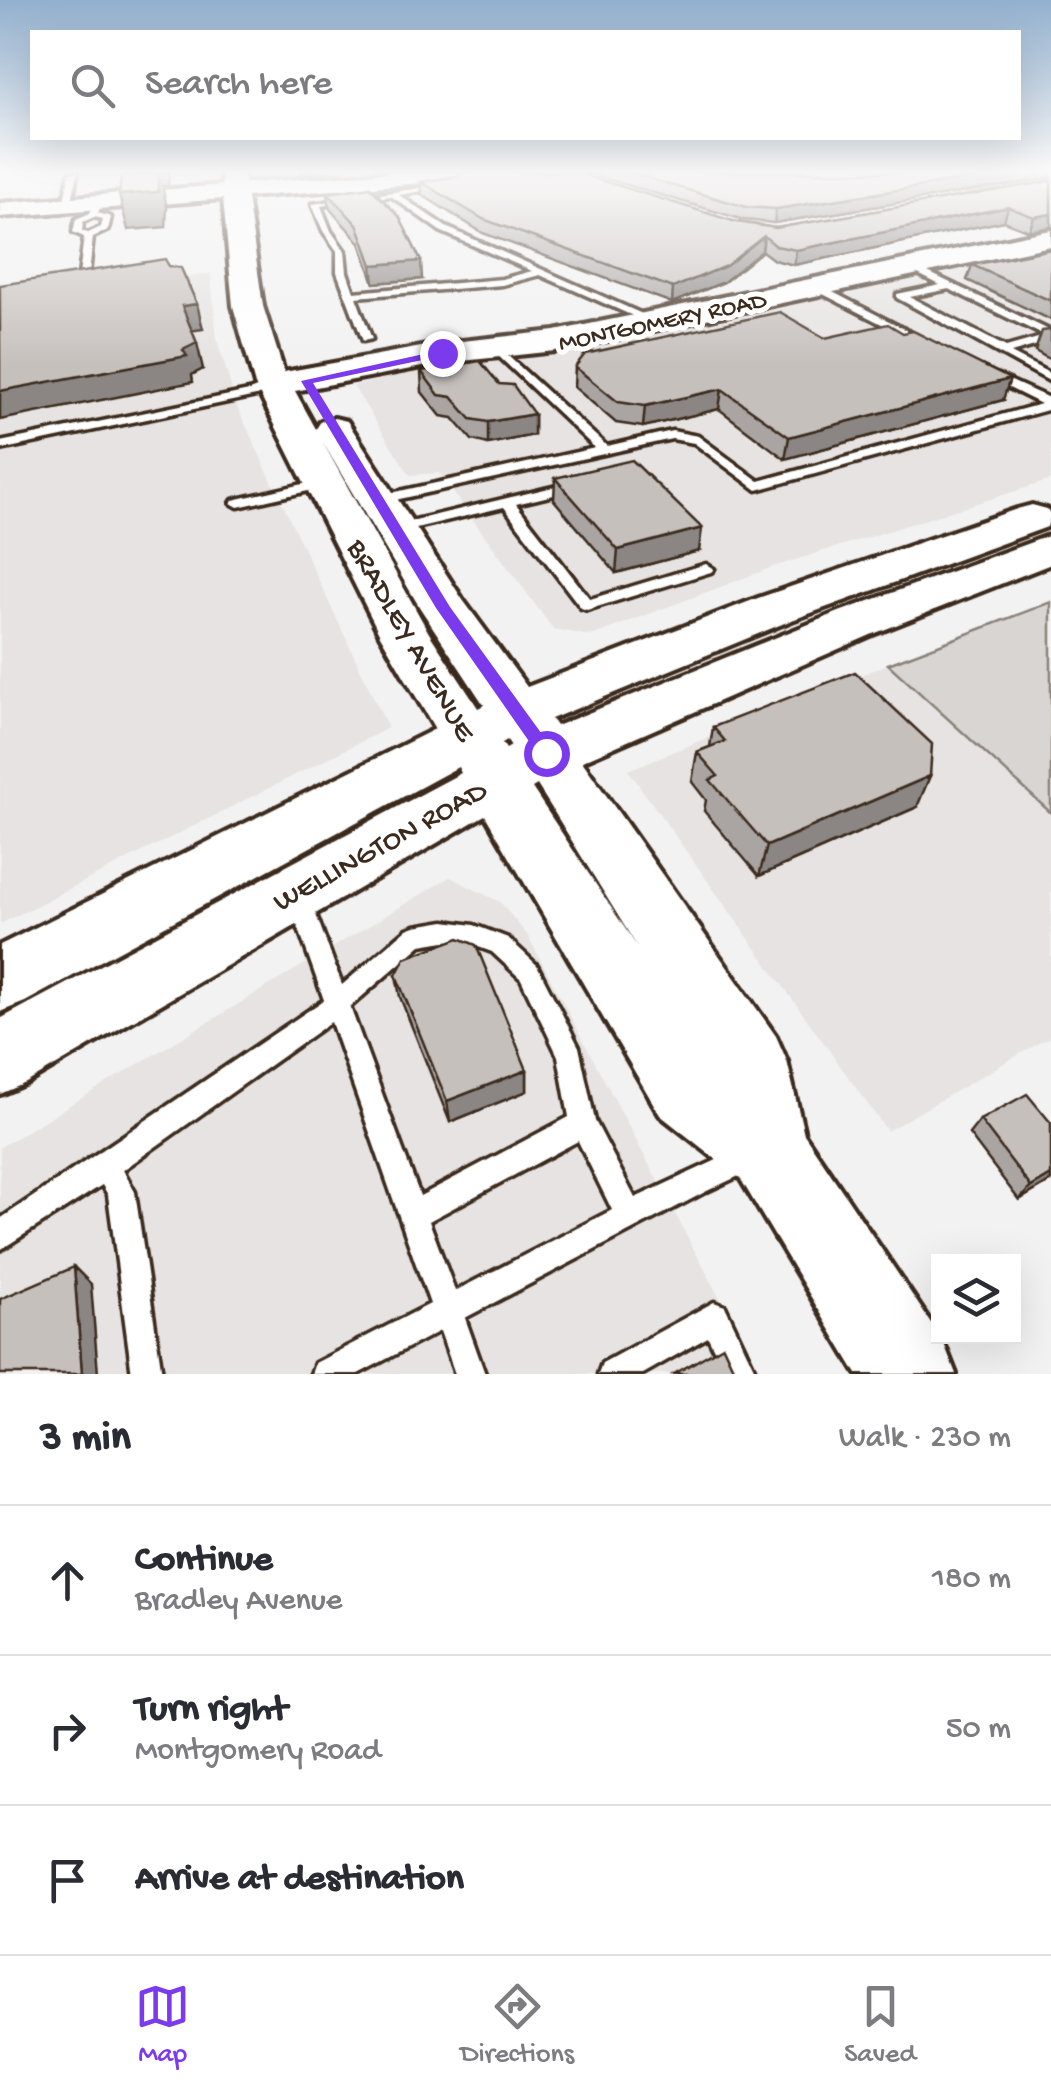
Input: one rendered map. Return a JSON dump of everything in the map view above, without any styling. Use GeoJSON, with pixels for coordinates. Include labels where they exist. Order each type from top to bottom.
{"type":"FeatureCollection","features":[{"type":"Feature","properties":{"kind":"main road","name":"BRADLEY AVENUE"},"geometry":{"type":"LineString","coordinates":[[247,236],[253,330],[386,515],[506,744]]}},
{"type":"Feature","properties":{"kind":"main road","name":"MONTGOMERY ROAD"},"geometry":{"type":"LineString","coordinates":[[289,383],[418,357],[555,341],[1035,245]]}},
{"type":"Feature","properties":{"kind":"main road","name":"BRADLEY AVENUE"},"geometry":{"type":"LineString","coordinates":[[278,295],[289,383],[325,483],[406,635],[506,744],[750,1060],[768,1150],[910,1374]]}},
{"type":"Feature","properties":{"kind":"main road","name":"WELLINGTON ROAD"},"geometry":{"type":"LineString","coordinates":[[12,962],[506,744],[775,609],[1051,511]]}},
{"type":"Feature","properties":{"kind":"main road","name":"WELLINGTON ROAD"},"geometry":{"type":"LineString","coordinates":[[0,1058],[296,891],[506,744],[823,636],[1051,548]]}},
{"type":"Feature","properties":{"kind":"lane"},"geometry":{"type":"LineString","coordinates":[[82,283],[89,236]]}},
{"type":"Feature","properties":{"kind":"lane"},"geometry":{"type":"LineString","coordinates":[[330,236],[342,250],[342,272],[367,339]]}},
{"type":"Feature","properties":{"kind":"lane"},"geometry":{"type":"LineString","coordinates":[[457,236],[653,321]]}},
{"type":"Feature","properties":{"kind":"lane"},"geometry":{"type":"LineString","coordinates":[[910,268],[1051,337]]}},
{"type":"Feature","properties":{"kind":"lane"},"geometry":{"type":"LineString","coordinates":[[351,295],[502,282],[542,272]]}},
{"type":"Feature","properties":{"kind":"lane"},"geometry":{"type":"LineString","coordinates":[[950,286],[900,296],[1051,379]]}},
{"type":"Feature","properties":{"kind":"lane"},"geometry":{"type":"LineString","coordinates":[[816,287],[929,344]]}},
{"type":"Feature","properties":{"kind":"lane"},"geometry":{"type":"LineString","coordinates":[[1003,350],[1051,337]]}},
{"type":"Feature","properties":{"kind":"lane"},"geometry":{"type":"LineString","coordinates":[[496,348],[602,448]]}},
{"type":"Feature","properties":{"kind":"lane"},"geometry":{"type":"LineString","coordinates":[[982,370],[1051,404]]}},
{"type":"Feature","properties":{"kind":"lane"},"geometry":{"type":"LineString","coordinates":[[0,436],[239,387],[289,383]]}},
{"type":"Feature","properties":{"kind":"lane"},"geometry":{"type":"LineString","coordinates":[[0,446],[289,383]]}},
{"type":"Feature","properties":{"kind":"lane"},"geometry":{"type":"LineString","coordinates":[[386,515],[602,448],[672,435],[698,440],[757,486],[1051,404]]}},
{"type":"Feature","properties":{"kind":"lane"},"geometry":{"type":"LineString","coordinates":[[386,515],[507,502],[593,481]]}},
{"type":"Feature","properties":{"kind":"lane"},"geometry":{"type":"LineString","coordinates":[[238,504],[325,483]]}},
{"type":"Feature","properties":{"kind":"lane"},"geometry":{"type":"LineString","coordinates":[[507,502],[588,605],[706,569]]}},
{"type":"Feature","properties":{"kind":"lane"},"geometry":{"type":"LineString","coordinates":[[296,891],[470,1374]]}},
{"type":"Feature","properties":{"kind":"lane"},"geometry":{"type":"LineString","coordinates":[[0,1236],[337,1004],[415,936],[445,932],[474,934],[500,945],[529,972],[570,1055],[583,1124],[629,1216]]}},
{"type":"Feature","properties":{"kind":"lane"},"geometry":{"type":"LineString","coordinates":[[414,1214],[583,1124]]}},
{"type":"Feature","properties":{"kind":"lane"},"geometry":{"type":"LineString","coordinates":[[326,1374],[629,1216],[768,1150]]}},
{"type":"Feature","properties":{"kind":"lane"},"geometry":{"type":"LineString","coordinates":[[106,1166],[121,1192],[147,1374]]}},
{"type":"Feature","properties":{"kind":"lane"},"geometry":{"type":"LineString","coordinates":[[614,1374],[714,1317],[742,1374]]}},
{"type":"Feature","properties":{"kind":"shaded area"},"geometry":{"type":"Polygon","coordinates":[[[1051,249],[1051,480],[773,567],[591,636],[553,629],[439,473],[410,475],[353,386],[447,364],[585,347],[1051,249]]]}},
{"type":"Feature","properties":{"kind":"shaded area"},"geometry":{"type":"Polygon","coordinates":[[[211,273],[217,340],[238,409],[388,728],[0,924],[0,307],[211,273]]]}},
{"type":"Feature","properties":{"kind":"shaded area"},"geometry":{"type":"Polygon","coordinates":[[[1051,602],[1051,813],[888,664],[1051,602]]]}},
{"type":"Feature","properties":{"kind":"shaded area"},"geometry":{"type":"Polygon","coordinates":[[[888,664],[1051,813],[1051,1036],[887,1131],[628,770],[888,664]]]}},
{"type":"Feature","properties":{"kind":"shaded area"},"geometry":{"type":"Polygon","coordinates":[[[450,877],[500,902],[528,936],[760,1374],[0,1374],[0,1147],[450,877]]]}},
{"type":"Feature","properties":{"kind":"building"},"geometry":{"type":"Polygon","coordinates":[[[362,236],[409,236],[421,261],[372,265],[362,236]]]}},
{"type":"Feature","properties":{"kind":"building"},"geometry":{"type":"Polygon","coordinates":[[[530,236],[764,236],[726,266],[673,288],[530,236]]]}},
{"type":"Feature","properties":{"kind":"building"},"geometry":{"type":"Polygon","coordinates":[[[764,236],[864,236],[796,250],[776,246],[764,236]]]}},
{"type":"Feature","properties":{"kind":"building"},"geometry":{"type":"Polygon","coordinates":[[[1051,249],[1051,301],[972,265],[1051,249]]]}},
{"type":"Feature","properties":{"kind":"building"},"geometry":{"type":"Polygon","coordinates":[[[165,259],[169,266],[181,268],[197,304],[182,306],[197,343],[183,350],[187,356],[0,391],[0,285],[165,259]]]}},
{"type":"Feature","properties":{"kind":"building"},"geometry":{"type":"Polygon","coordinates":[[[780,312],[825,338],[888,324],[903,333],[913,331],[1010,379],[789,437],[722,389],[645,406],[618,402],[575,367],[585,354],[780,312]]]}},
{"type":"Feature","properties":{"kind":"building"},"geometry":{"type":"Polygon","coordinates":[[[480,361],[499,384],[513,385],[534,414],[488,422],[471,419],[452,397],[439,395],[421,371],[480,361]]]}},
{"type":"Feature","properties":{"kind":"building"},"geometry":{"type":"Polygon","coordinates":[[[632,460],[702,528],[618,550],[555,478],[632,460]]]}},
{"type":"Feature","properties":{"kind":"building"},"geometry":{"type":"Polygon","coordinates":[[[855,672],[932,744],[930,776],[767,846],[710,780],[718,776],[697,752],[725,741],[713,727],[855,672]]]}},
{"type":"Feature","properties":{"kind":"building"},"geometry":{"type":"Polygon","coordinates":[[[459,938],[476,945],[527,1070],[447,1101],[396,975],[405,958],[459,938]]]}},
{"type":"Feature","properties":{"kind":"building"},"geometry":{"type":"Polygon","coordinates":[[[1027,1094],[1051,1123],[1051,1175],[1031,1187],[980,1120],[1027,1094]]]}},
{"type":"Feature","properties":{"kind":"building"},"geometry":{"type":"Polygon","coordinates":[[[74,1267],[82,1374],[0,1374],[0,1299],[74,1267]]]}},
{"type":"Feature","properties":{"kind":"building"},"geometry":{"type":"Polygon","coordinates":[[[723,1346],[736,1374],[674,1374],[723,1346]]]}},
{"type":"Feature","properties":{"kind":"route"},"geometry":{"type":"LineString","coordinates":[[442,353],[306,381],[444,608],[546,753]]}}]}
